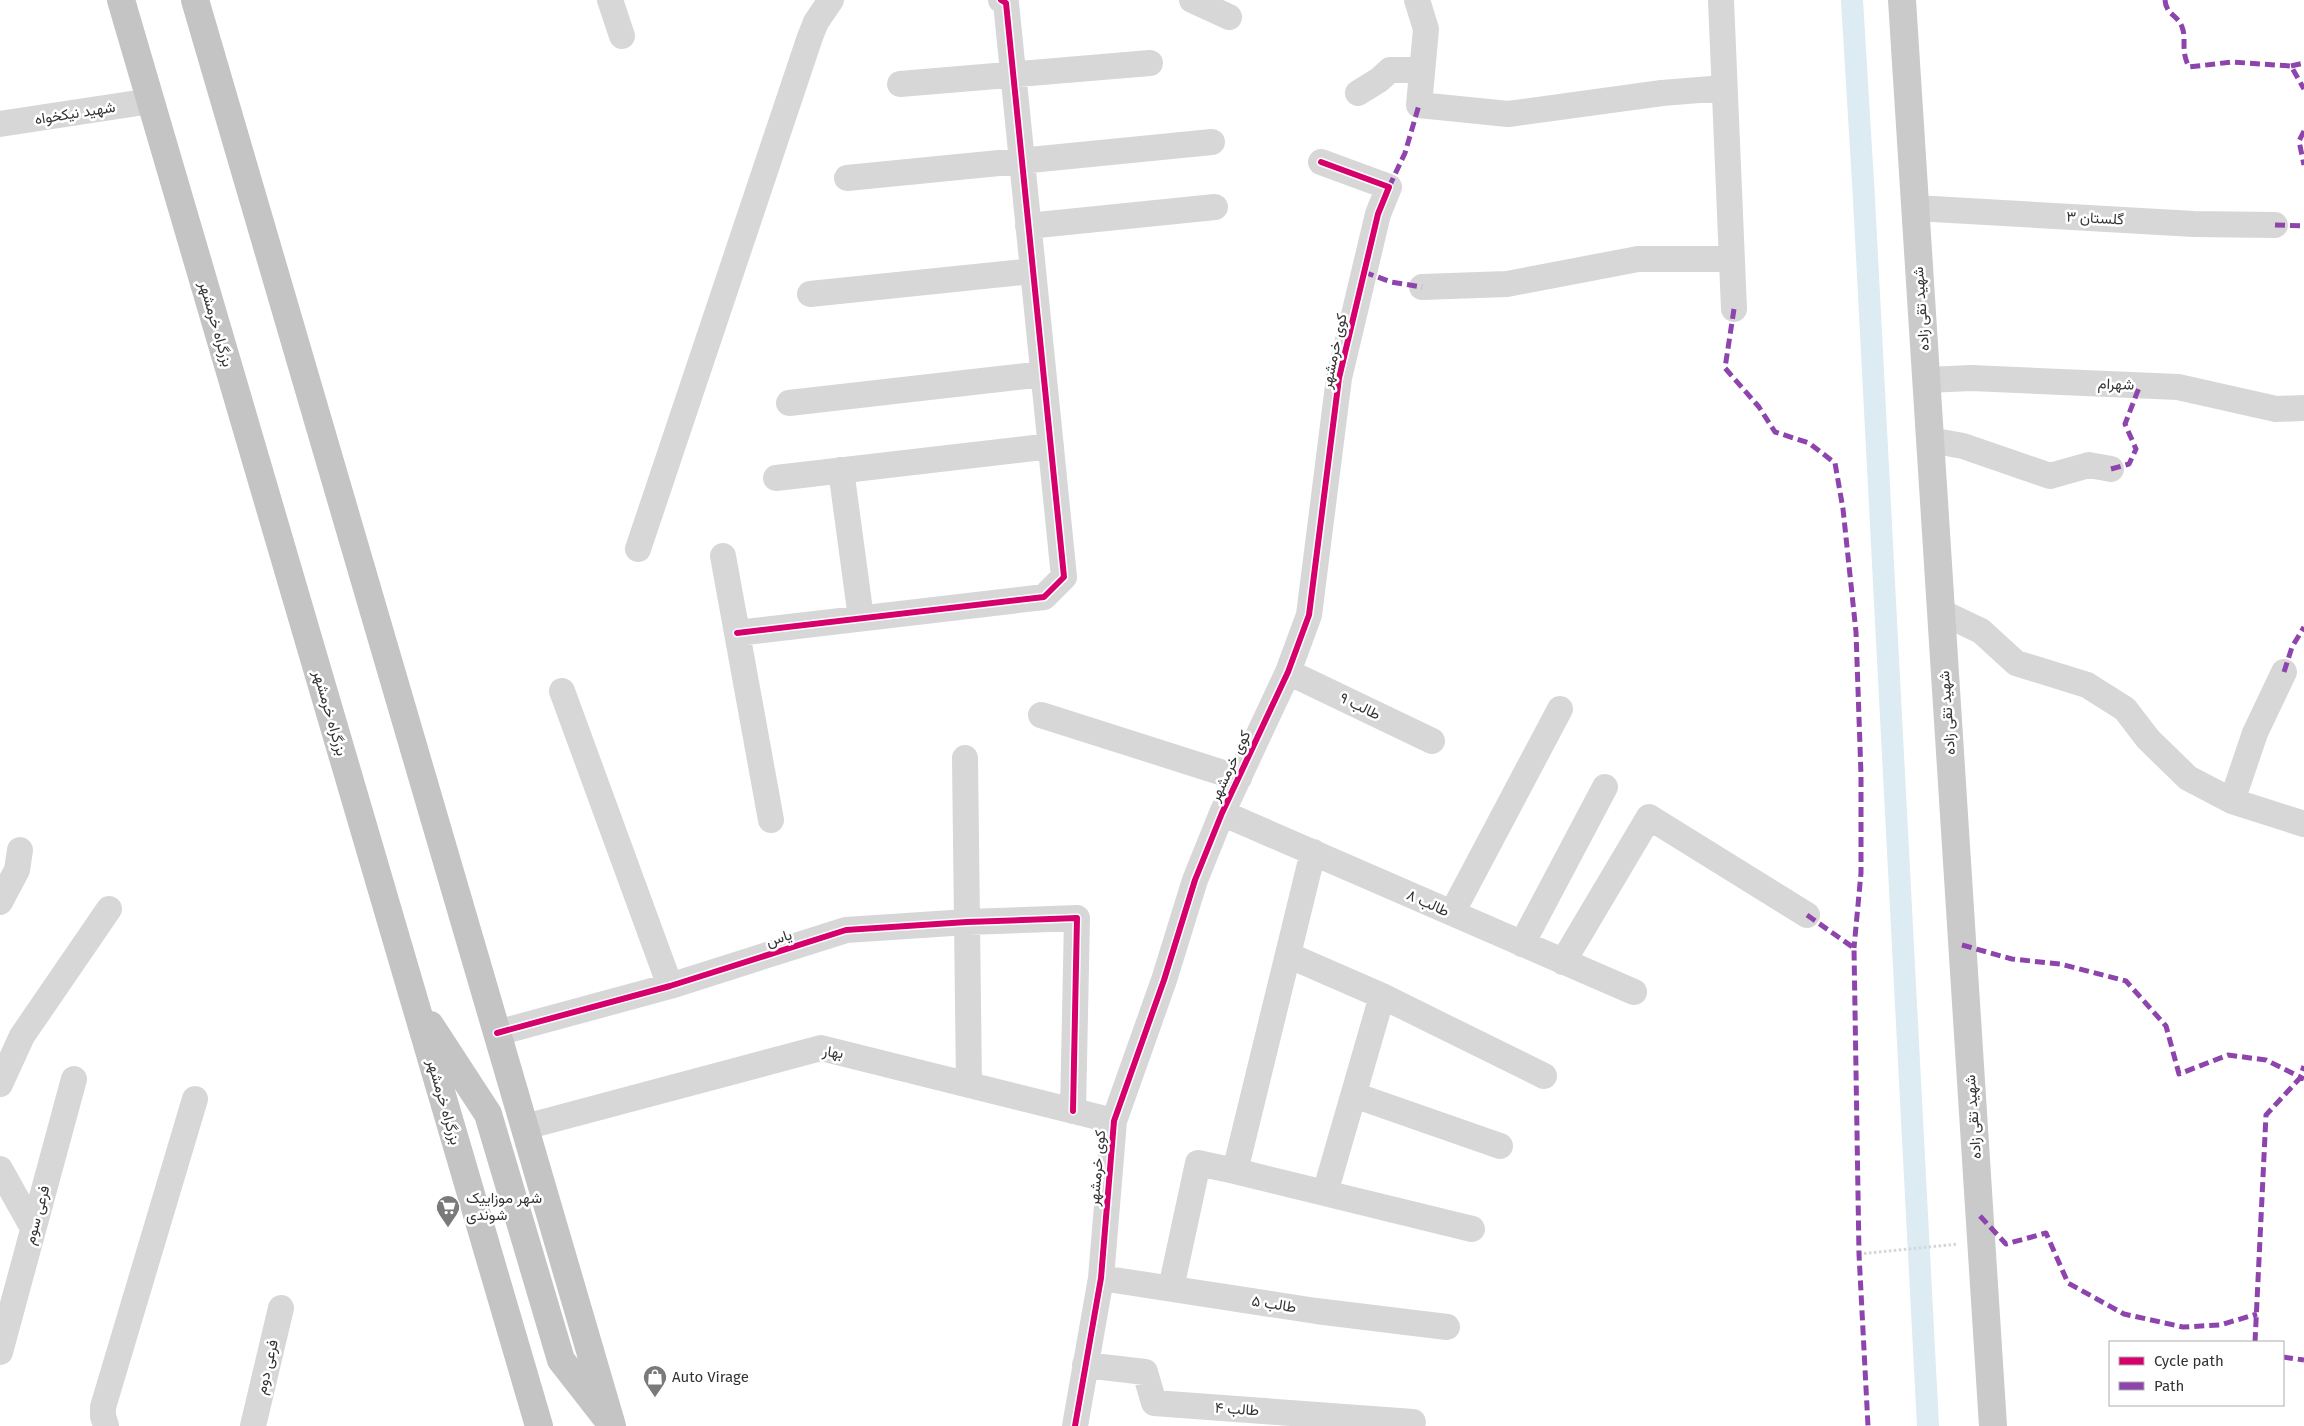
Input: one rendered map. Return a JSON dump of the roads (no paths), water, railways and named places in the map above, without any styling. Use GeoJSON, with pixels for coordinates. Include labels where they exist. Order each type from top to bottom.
{"type":"FeatureCollection","features":[{"type":"Feature","properties":{"kind":"highway","name":"بزرگراه خرمشهر"},"geometry":{"type":"LineString","coordinates":[[121,0],[539,1426]]}},
{"type":"Feature","properties":{"kind":"highway"},"geometry":{"type":"LineString","coordinates":[[195,0],[611,1424]]}},
{"type":"Feature","properties":{"kind":"highway"},"geometry":{"type":"LineString","coordinates":[[415,1003],[485,1108],[561,1360],[611,1424]]}},
{"type":"Feature","properties":{"kind":"highway"},"geometry":{"type":"LineString","coordinates":[[484,1237],[552,1219]]}},
{"type":"Feature","properties":{"kind":"main road","name":"شهید تقی زاده"},"geometry":{"type":"LineString","coordinates":[[1902,0],[1993,1426]]}},
{"type":"Feature","properties":{"kind":"street"},"geometry":{"type":"LineString","coordinates":[[610,0],[622,36]]}},
{"type":"Feature","properties":{"kind":"street"},"geometry":{"type":"LineString","coordinates":[[638,549],[810,37],[816,22],[831,0]]}},
{"type":"Feature","properties":{"kind":"street"},"geometry":{"type":"LineString","coordinates":[[737,633],[1044,597],[1064,577],[1006,3],[1001,0]]}},
{"type":"Feature","properties":{"kind":"street"},"geometry":{"type":"LineString","coordinates":[[1192,0],[1229,17]]}},
{"type":"Feature","properties":{"kind":"street"},"geometry":{"type":"LineString","coordinates":[[1417,0],[1426,29],[1419,106],[1508,114],[1653,94],[1724,88]]}},
{"type":"Feature","properties":{"kind":"street"},"geometry":{"type":"LineString","coordinates":[[1721,0],[1734,309]]}},
{"type":"Feature","properties":{"kind":"street"},"geometry":{"type":"LineString","coordinates":[[900,84],[1150,63]]}},
{"type":"Feature","properties":{"kind":"street"},"geometry":{"type":"LineString","coordinates":[[1358,93],[1379,80],[1390,70],[1422,70]]}},
{"type":"Feature","properties":{"kind":"street","name":"شهید نیکخواه"},"geometry":{"type":"LineString","coordinates":[[0,124],[151,101]]}},
{"type":"Feature","properties":{"kind":"street"},"geometry":{"type":"LineString","coordinates":[[846,178],[1212,142]]}},
{"type":"Feature","properties":{"kind":"street","name":"کوی خرمشهر"},"geometry":{"type":"LineString","coordinates":[[1075,1426],[1101,1278],[1114,1121],[1164,980],[1195,880],[1222,813],[1288,672],[1309,615],[1339,378],[1378,214],[1389,187],[1321,162]]}},
{"type":"Feature","properties":{"kind":"street"},"geometry":{"type":"LineString","coordinates":[[1028,226],[1215,208]]}},
{"type":"Feature","properties":{"kind":"street","name":"گلستان ۳"},"geometry":{"type":"LineString","coordinates":[[1915,208],[2194,224],[2275,225]]}},
{"type":"Feature","properties":{"kind":"street"},"geometry":{"type":"LineString","coordinates":[[1422,286],[1507,284],[1638,259],[1732,259]]}},
{"type":"Feature","properties":{"kind":"street"},"geometry":{"type":"LineString","coordinates":[[810,294],[1033,271]]}},
{"type":"Feature","properties":{"kind":"street"},"geometry":{"type":"LineString","coordinates":[[788,403],[1043,374]]}},
{"type":"Feature","properties":{"kind":"street","name":"شهرام"},"geometry":{"type":"LineString","coordinates":[[1926,380],[1971,378],[2178,387],[2276,409],[2304,408]]}},
{"type":"Feature","properties":{"kind":"street"},"geometry":{"type":"LineString","coordinates":[[1930,440],[1962,446],[2050,476],[2089,465],[2112,469]]}},
{"type":"Feature","properties":{"kind":"street"},"geometry":{"type":"LineString","coordinates":[[776,478],[1051,446]]}},
{"type":"Feature","properties":{"kind":"street"},"geometry":{"type":"LineString","coordinates":[[841,470],[861,618]]}},
{"type":"Feature","properties":{"kind":"street"},"geometry":{"type":"LineString","coordinates":[[723,556],[771,820]]}},
{"type":"Feature","properties":{"kind":"street"},"geometry":{"type":"LineString","coordinates":[[1941,612],[1981,631],[2016,663],[2087,685],[2125,709],[2148,739],[2188,778],[2232,801],[2304,824]]}},
{"type":"Feature","properties":{"kind":"street","name":"طالب ۹"},"geometry":{"type":"LineString","coordinates":[[1288,672],[1432,741]]}},
{"type":"Feature","properties":{"kind":"street"},"geometry":{"type":"LineString","coordinates":[[2232,801],[2256,733],[2284,672]]}},
{"type":"Feature","properties":{"kind":"street"},"geometry":{"type":"LineString","coordinates":[[562,691],[670,986]]}},
{"type":"Feature","properties":{"kind":"street"},"geometry":{"type":"LineString","coordinates":[[1452,913],[1560,709]]}},
{"type":"Feature","properties":{"kind":"street"},"geometry":{"type":"LineString","coordinates":[[1041,715],[1239,778]]}},
{"type":"Feature","properties":{"kind":"street"},"geometry":{"type":"LineString","coordinates":[[964,758],[968,1085]]}},
{"type":"Feature","properties":{"kind":"street"},"geometry":{"type":"LineString","coordinates":[[1522,944],[1605,787]]}},
{"type":"Feature","properties":{"kind":"street","name":"طالب ۸"},"geometry":{"type":"LineString","coordinates":[[1222,813],[1634,992]]}},
{"type":"Feature","properties":{"kind":"street"},"geometry":{"type":"LineString","coordinates":[[1563,962],[1649,817],[1807,915]]}},
{"type":"Feature","properties":{"kind":"street"},"geometry":{"type":"LineString","coordinates":[[0,902],[17,870],[20,850]]}},
{"type":"Feature","properties":{"kind":"street"},"geometry":{"type":"LineString","coordinates":[[1236,1171],[1313,852]]}},
{"type":"Feature","properties":{"kind":"street"},"geometry":{"type":"LineString","coordinates":[[0,1084],[22,1036],[109,909]]}},
{"type":"Feature","properties":{"kind":"street","name":"یاس"},"geometry":{"type":"LineString","coordinates":[[497,1033],[670,986],[846,930],[966,922],[1077,918],[1073,1111]]}},
{"type":"Feature","properties":{"kind":"street"},"geometry":{"type":"LineString","coordinates":[[1288,955],[1382,996],[1544,1076]]}},
{"type":"Feature","properties":{"kind":"street"},"geometry":{"type":"LineString","coordinates":[[1325,1193],[1382,996]]}},
{"type":"Feature","properties":{"kind":"street","name":"بهار"},"geometry":{"type":"LineString","coordinates":[[525,1127],[821,1048],[1114,1121]]}},
{"type":"Feature","properties":{"kind":"street","name":"فرعی سوم"},"geometry":{"type":"LineString","coordinates":[[1,1344],[74,1079]]}},
{"type":"Feature","properties":{"kind":"street"},"geometry":{"type":"LineString","coordinates":[[1354,1095],[1500,1146]]}},
{"type":"Feature","properties":{"kind":"street"},"geometry":{"type":"LineString","coordinates":[[106,1426],[103,1406],[195,1099]]}},
{"type":"Feature","properties":{"kind":"street"},"geometry":{"type":"LineString","coordinates":[[1171,1288],[1198,1163],[1472,1229]]}},
{"type":"Feature","properties":{"kind":"street"},"geometry":{"type":"LineString","coordinates":[[0,1169],[33,1228]]}},
{"type":"Feature","properties":{"kind":"street","name":"طالب ۵"},"geometry":{"type":"LineString","coordinates":[[1101,1278],[1316,1311],[1447,1327]]}},
{"type":"Feature","properties":{"kind":"street","name":"فرعی دوم"},"geometry":{"type":"LineString","coordinates":[[253,1426],[281,1308]]}},
{"type":"Feature","properties":{"kind":"street","name":"طالب ۴"},"geometry":{"type":"LineString","coordinates":[[1085,1365],[1145,1372],[1154,1403],[1413,1422]]}},
{"type":"Feature","properties":{"kind":"waterway"},"geometry":{"type":"LineString","coordinates":[[1852,0],[1928,1426]]}},
{"type":"Feature","properties":{"kind":"place","name":"شهر موزاییک شوندی"},"geometry":{"type":"Point","coordinates":[448,1228]}},
{"type":"Feature","properties":{"kind":"place","name":"Auto Virage"},"geometry":{"type":"Point","coordinates":[655,1398]}}]}
